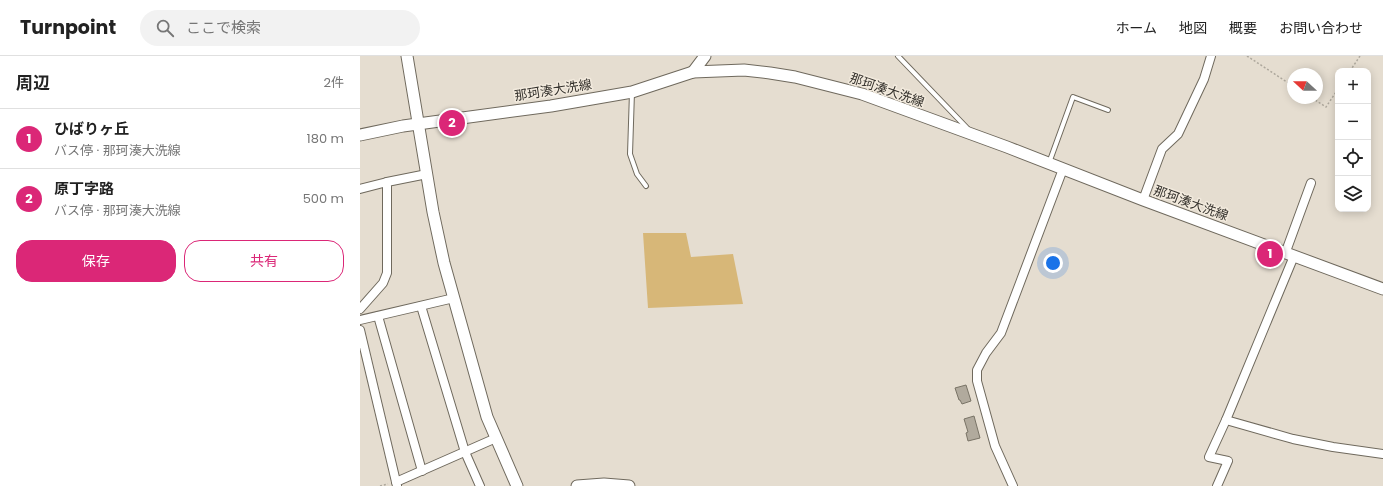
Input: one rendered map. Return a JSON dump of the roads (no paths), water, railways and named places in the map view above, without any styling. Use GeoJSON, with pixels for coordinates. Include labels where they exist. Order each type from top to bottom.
{"type":"FeatureCollection","features":[{"type":"Feature","properties":{"kind":"main road"},"geometry":{"type":"LineString","coordinates":[[407,56],[441,248],[487,417],[517,486]]}},
{"type":"Feature","properties":{"kind":"main road"},"geometry":{"type":"LineString","coordinates":[[693,72],[705,56]]}},
{"type":"Feature","properties":{"kind":"main road","name":"那珂湊大洗線"},"geometry":{"type":"LineString","coordinates":[[360,135],[419,123],[550,106],[632,92],[693,72],[744,70],[795,78],[862,94],[1383,289]]}},
{"type":"Feature","properties":{"kind":"main road"},"geometry":{"type":"LineString","coordinates":[[577,486],[604,484],[630,486]]}},
{"type":"Feature","properties":{"kind":"street"},"geometry":{"type":"LineString","coordinates":[[1143,200],[1162,149],[1178,134],[1204,79],[1211,56]]}},
{"type":"Feature","properties":{"kind":"street"},"geometry":{"type":"LineString","coordinates":[[1013,486],[995,446],[978,381],[977,370],[986,353],[1001,333],[1063,169]]}},
{"type":"Feature","properties":{"kind":"street"},"geometry":{"type":"LineString","coordinates":[[360,189],[427,174]]}},
{"type":"Feature","properties":{"kind":"street"},"geometry":{"type":"LineString","coordinates":[[360,309],[383,283],[386,273],[388,182]]}},
{"type":"Feature","properties":{"kind":"street"},"geometry":{"type":"LineString","coordinates":[[1217,486],[1228,462],[1210,457],[1226,420],[1290,255],[1310,183]]}},
{"type":"Feature","properties":{"kind":"street"},"geometry":{"type":"LineString","coordinates":[[360,320],[454,298]]}},
{"type":"Feature","properties":{"kind":"street"},"geometry":{"type":"LineString","coordinates":[[421,306],[465,452],[480,486]]}},
{"type":"Feature","properties":{"kind":"street"},"geometry":{"type":"LineString","coordinates":[[378,316],[422,471]]}},
{"type":"Feature","properties":{"kind":"street"},"geometry":{"type":"LineString","coordinates":[[360,330],[397,484],[422,471],[496,438]]}},
{"type":"Feature","properties":{"kind":"street"},"geometry":{"type":"LineString","coordinates":[[1226,420],[1293,439],[1333,447],[1383,454]]}},
{"type":"Feature","properties":{"kind":"lane"},"geometry":{"type":"LineString","coordinates":[[898,56],[974,135]]}},
{"type":"Feature","properties":{"kind":"lane"},"geometry":{"type":"LineString","coordinates":[[632,92],[630,154],[637,174],[646,186]]}},
{"type":"Feature","properties":{"kind":"lane"},"geometry":{"type":"LineString","coordinates":[[1048,163],[1074,97],[1108,110]]}},
{"type":"Feature","properties":{"kind":"place","name":"原丁字路"},"geometry":{"type":"Point","coordinates":[452,123]}},
{"type":"Feature","properties":{"kind":"place","name":"ひばりヶ丘"},"geometry":{"type":"Point","coordinates":[1270,254]}}]}
